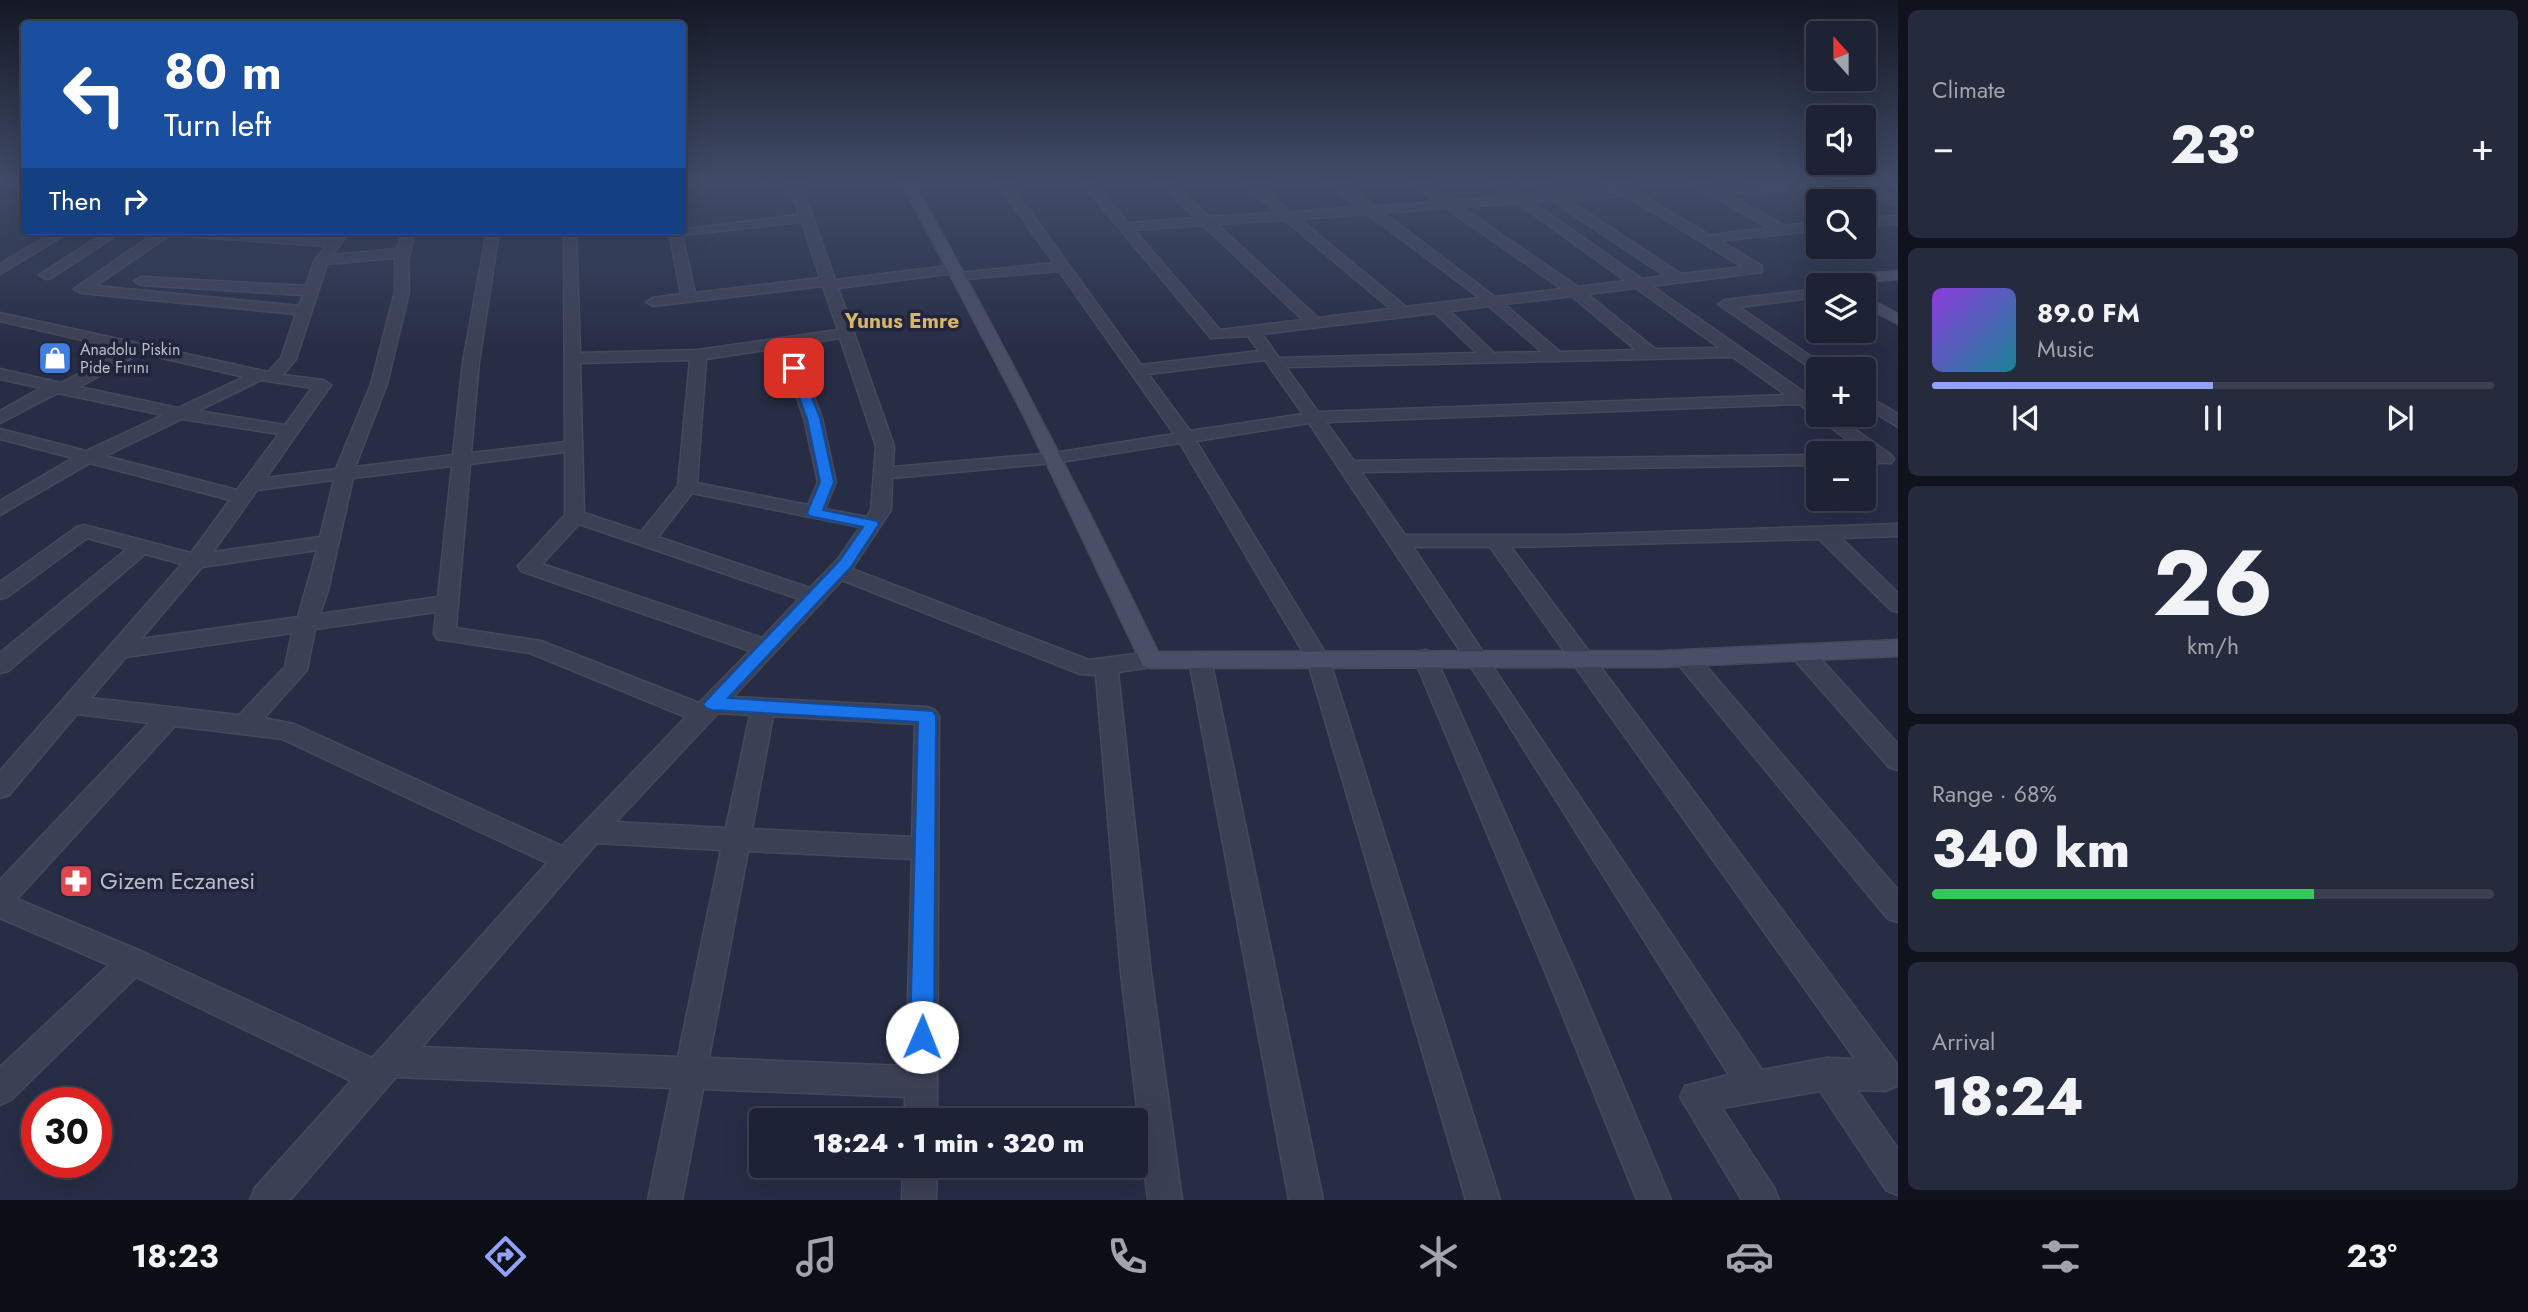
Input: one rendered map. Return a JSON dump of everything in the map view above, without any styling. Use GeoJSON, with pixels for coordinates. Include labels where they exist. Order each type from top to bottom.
{"type":"FeatureCollection","features":[{"type":"Feature","properties":{"kind":"main road"},"geometry":{"type":"LineString","coordinates":[[938,237],[1054,458],[1151,660],[1686,657],[1898,648]]}},
{"type":"Feature","properties":{"kind":"main road"},"geometry":{"type":"LineString","coordinates":[[1876,277],[1898,275]]}},
{"type":"Feature","properties":{"kind":"main road"},"geometry":{"type":"LineString","coordinates":[[1876,307],[1898,320]]}},
{"type":"Feature","properties":{"kind":"street"},"geometry":{"type":"LineString","coordinates":[[0,270],[55,237]]}},
{"type":"Feature","properties":{"kind":"street"},"geometry":{"type":"LineString","coordinates":[[46,275],[107,237]]}},
{"type":"Feature","properties":{"kind":"street"},"geometry":{"type":"LineString","coordinates":[[158,237],[81,289],[305,311]]}},
{"type":"Feature","properties":{"kind":"street"},"geometry":{"type":"LineString","coordinates":[[0,509],[88,457],[180,413],[266,377],[288,359],[323,260],[340,237]]}},
{"type":"Feature","properties":{"kind":"street"},"geometry":{"type":"LineString","coordinates":[[244,725],[296,670],[306,625],[318,590],[345,472],[379,384],[402,292],[403,253],[407,237]]}},
{"type":"Feature","properties":{"kind":"street"},"geometry":{"type":"LineString","coordinates":[[492,237],[471,362],[445,634],[533,646],[707,709],[763,706],[927,716],[921,1108]]}},
{"type":"Feature","properties":{"kind":"street"},"geometry":{"type":"LineString","coordinates":[[570,237],[575,516],[528,566],[766,648]]}},
{"type":"Feature","properties":{"kind":"street"},"geometry":{"type":"LineString","coordinates":[[676,237],[689,298]]}},
{"type":"Feature","properties":{"kind":"street"},"geometry":{"type":"LineString","coordinates":[[267,1200],[591,832],[838,571],[881,510],[885,446],[813,237]]}},
{"type":"Feature","properties":{"kind":"street"},"geometry":{"type":"LineString","coordinates":[[1043,237],[1185,437],[1318,659],[1483,1200]]}},
{"type":"Feature","properties":{"kind":"street"},"geometry":{"type":"LineString","coordinates":[[1133,237],[1216,335],[1757,269],[1703,237]]}},
{"type":"Feature","properties":{"kind":"street"},"geometry":{"type":"LineString","coordinates":[[1221,237],[1315,323]]}},
{"type":"Feature","properties":{"kind":"street"},"geometry":{"type":"LineString","coordinates":[[1313,237],[1403,312]]}},
{"type":"Feature","properties":{"kind":"street"},"geometry":{"type":"LineString","coordinates":[[1407,237],[1492,301],[1556,356]]}},
{"type":"Feature","properties":{"kind":"street"},"geometry":{"type":"LineString","coordinates":[[1496,237],[1575,291],[1651,354]]}},
{"type":"Feature","properties":{"kind":"street"},"geometry":{"type":"LineString","coordinates":[[1572,237],[1806,402]]}},
{"type":"Feature","properties":{"kind":"street"},"geometry":{"type":"LineString","coordinates":[[1615,237],[1677,278]]}},
{"type":"Feature","properties":{"kind":"street"},"geometry":{"type":"LineString","coordinates":[[1706,239],[1721,237]]}},
{"type":"Feature","properties":{"kind":"street"},"geometry":{"type":"LineString","coordinates":[[323,260],[403,253]]}},
{"type":"Feature","properties":{"kind":"street"},"geometry":{"type":"LineString","coordinates":[[653,302],[828,283],[1064,266]]}},
{"type":"Feature","properties":{"kind":"street"},"geometry":{"type":"LineString","coordinates":[[1732,272],[1779,298]]}},
{"type":"Feature","properties":{"kind":"street"},"geometry":{"type":"LineString","coordinates":[[97,278],[312,291]]}},
{"type":"Feature","properties":{"kind":"street"},"geometry":{"type":"LineString","coordinates":[[1806,295],[1725,304],[1806,359]]}},
{"type":"Feature","properties":{"kind":"street"},"geometry":{"type":"LineString","coordinates":[[1439,308],[1490,358]]}},
{"type":"Feature","properties":{"kind":"street"},"geometry":{"type":"LineString","coordinates":[[0,317],[266,377],[323,385],[196,561],[0,788]]}},
{"type":"Feature","properties":{"kind":"street"},"geometry":{"type":"LineString","coordinates":[[1252,331],[1348,467],[1476,657],[1755,1087]]}},
{"type":"Feature","properties":{"kind":"street"},"geometry":{"type":"LineString","coordinates":[[573,358],[698,355],[846,334]]}},
{"type":"Feature","properties":{"kind":"street"},"geometry":{"type":"LineString","coordinates":[[785,342],[813,418],[827,482],[814,513]]}},
{"type":"Feature","properties":{"kind":"street"},"geometry":{"type":"LineString","coordinates":[[0,418],[139,348]]}},
{"type":"Feature","properties":{"kind":"street"},"geometry":{"type":"LineString","coordinates":[[1138,370],[1272,359],[1490,358],[1738,352]]}},
{"type":"Feature","properties":{"kind":"street"},"geometry":{"type":"LineString","coordinates":[[645,540],[687,487],[698,355]]}},
{"type":"Feature","properties":{"kind":"street"},"geometry":{"type":"LineString","coordinates":[[0,374],[180,413],[290,431]]}},
{"type":"Feature","properties":{"kind":"street"},"geometry":{"type":"LineString","coordinates":[[884,473],[1054,458],[1313,417],[1802,399]]}},
{"type":"Feature","properties":{"kind":"street"},"geometry":{"type":"LineString","coordinates":[[1876,406],[1898,422]]}},
{"type":"Feature","properties":{"kind":"street"},"geometry":{"type":"LineString","coordinates":[[1843,427],[1891,458]]}},
{"type":"Feature","properties":{"kind":"street"},"geometry":{"type":"LineString","coordinates":[[0,434],[88,457],[246,491],[345,472],[461,461],[574,446]]}},
{"type":"Feature","properties":{"kind":"street"},"geometry":{"type":"LineString","coordinates":[[1348,467],[1806,460]]}},
{"type":"Feature","properties":{"kind":"street"},"geometry":{"type":"LineString","coordinates":[[687,487],[872,524]]}},
{"type":"Feature","properties":{"kind":"street"},"geometry":{"type":"LineString","coordinates":[[575,516],[814,597]]}},
{"type":"Feature","properties":{"kind":"street"},"geometry":{"type":"LineString","coordinates":[[1397,541],[1825,534],[1898,530]]}},
{"type":"Feature","properties":{"kind":"street"},"geometry":{"type":"LineString","coordinates":[[0,592],[84,531],[196,561],[329,542]]}},
{"type":"Feature","properties":{"kind":"street"},"geometry":{"type":"LineString","coordinates":[[1825,534],[1893,596]]}},
{"type":"Feature","properties":{"kind":"street"},"geometry":{"type":"LineString","coordinates":[[1496,541],[1580,658],[1892,1075]]}},
{"type":"Feature","properties":{"kind":"street"},"geometry":{"type":"LineString","coordinates":[[0,665],[141,547]]}},
{"type":"Feature","properties":{"kind":"street"},"geometry":{"type":"LineString","coordinates":[[838,571],[1088,668],[1151,660]]}},
{"type":"Feature","properties":{"kind":"street"},"geometry":{"type":"LineString","coordinates":[[121,650],[448,603]]}},
{"type":"Feature","properties":{"kind":"street"},"geometry":{"type":"LineString","coordinates":[[1801,652],[1898,760]]}},
{"type":"Feature","properties":{"kind":"street"},"geometry":{"type":"LineString","coordinates":[[1686,657],[1898,910]]}},
{"type":"Feature","properties":{"kind":"street"},"geometry":{"type":"LineString","coordinates":[[1425,658],[1559,969],[1654,1200]]}},
{"type":"Feature","properties":{"kind":"street"},"geometry":{"type":"LineString","coordinates":[[1200,660],[1307,1200]]}},
{"type":"Feature","properties":{"kind":"street"},"geometry":{"type":"LineString","coordinates":[[1106,666],[1136,974],[1165,1200]]}},
{"type":"Feature","properties":{"kind":"street"},"geometry":{"type":"LineString","coordinates":[[73,705],[286,730],[566,860]]}},
{"type":"Feature","properties":{"kind":"street"},"geometry":{"type":"LineString","coordinates":[[665,1200],[763,706]]}},
{"type":"Feature","properties":{"kind":"street"},"geometry":{"type":"LineString","coordinates":[[0,899],[169,717]]}},
{"type":"Feature","properties":{"kind":"street"},"geometry":{"type":"LineString","coordinates":[[591,832],[927,849]]}},
{"type":"Feature","properties":{"kind":"street"},"geometry":{"type":"LineString","coordinates":[[0,905],[383,1068],[690,1071],[922,1082]]}},
{"type":"Feature","properties":{"kind":"street"},"geometry":{"type":"LineString","coordinates":[[0,1089],[133,961]]}},
{"type":"Feature","properties":{"kind":"street"},"geometry":{"type":"LineString","coordinates":[[1762,1200],[1696,1097],[1827,1074],[1892,1075]]}},
{"type":"Feature","properties":{"kind":"street"},"geometry":{"type":"LineString","coordinates":[[1827,1074],[1898,1178]]}},
{"type":"Feature","properties":{"kind":"street"},"geometry":{"type":"LineString","coordinates":[[919,1200],[920,1178]]}},
{"type":"Feature","properties":{"kind":"place","name":"Anadolu Piskin Pide Fırını"},"geometry":{"type":"Point","coordinates":[55,358]}},
{"type":"Feature","properties":{"kind":"place","name":"Gizem Eczanesi"},"geometry":{"type":"Point","coordinates":[76,881]}},
{"type":"Feature","properties":{"kind":"district","name":"Yunus Emre"},"geometry":{"type":"Point","coordinates":[902,321]}},
{"type":"Feature","properties":{"kind":"route"},"geometry":{"type":"LineString","coordinates":[[794,368],[813,418],[827,482],[814,513],[872,524],[845,564],[712,704],[927,716],[922,1037]]}}]}
